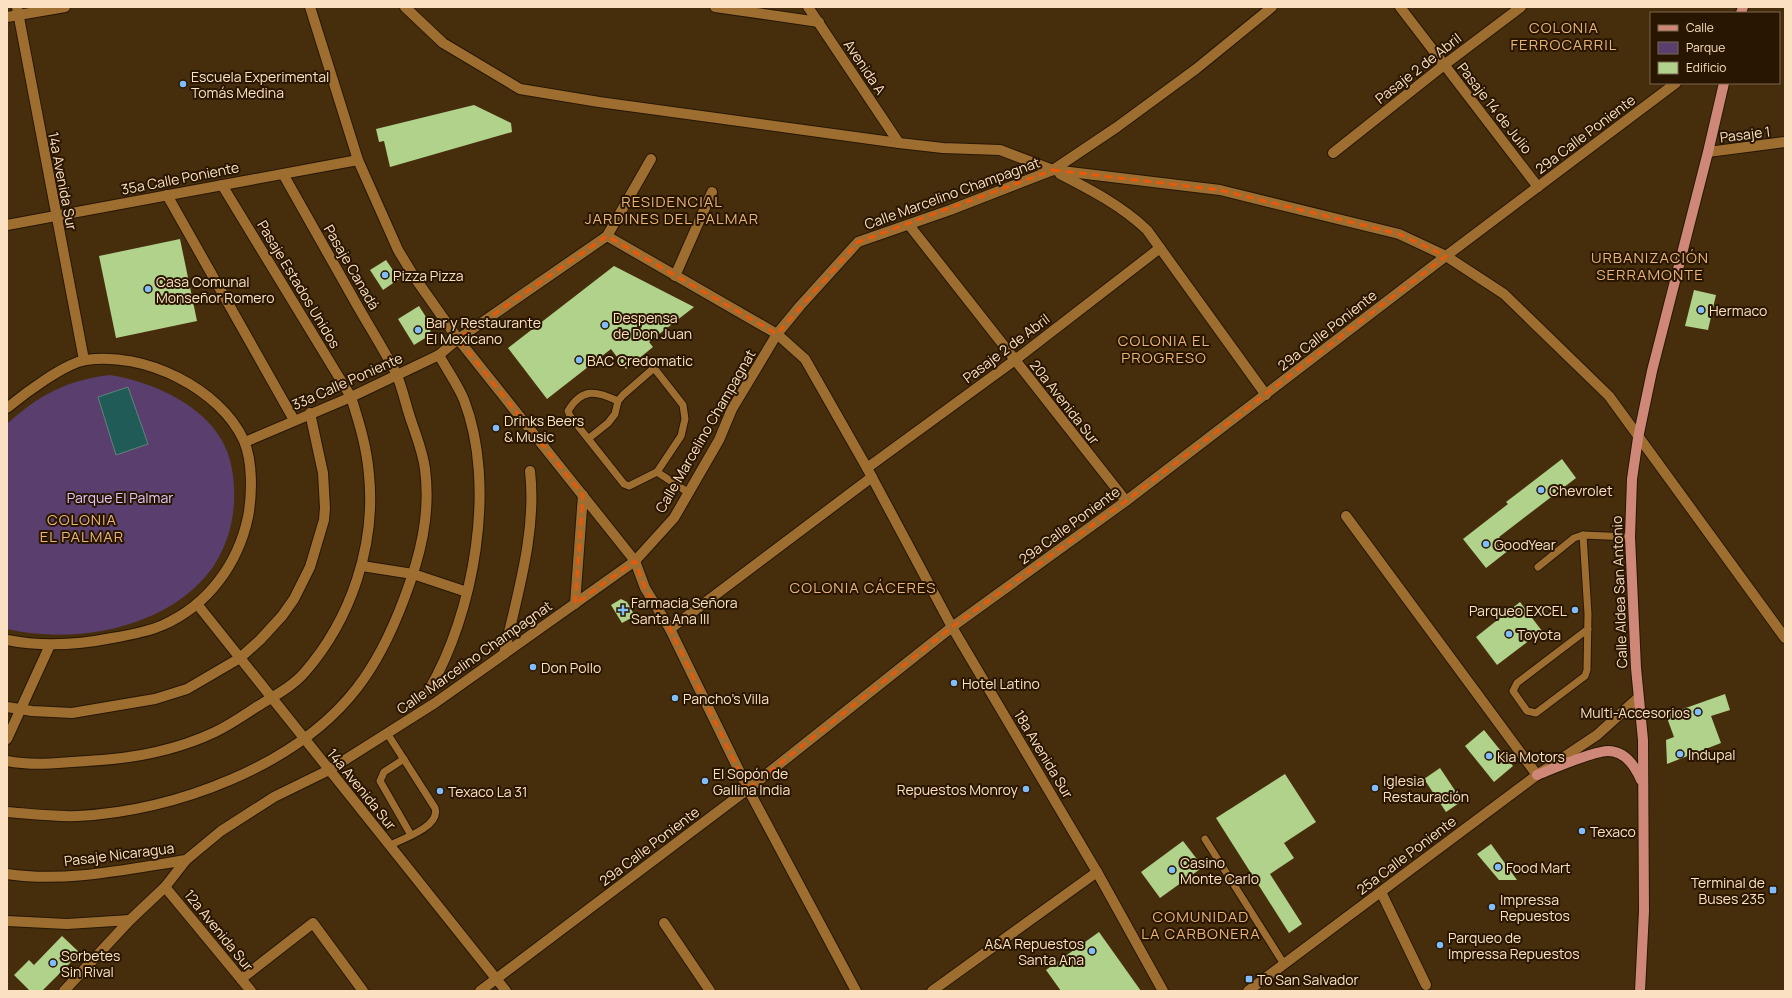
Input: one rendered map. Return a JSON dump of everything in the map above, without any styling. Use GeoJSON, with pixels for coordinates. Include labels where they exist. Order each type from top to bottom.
{"type":"FeatureCollection","features":[{"type":"Feature","properties":{"kind":"main road","name":"Calle Aldea San Antonio"},"geometry":{"type":"LineString","coordinates":[[1640,991],[1644,911],[1643,740],[1638,698],[1630,537],[1632,479],[1638,438],[1666,314],[1708,152],[1724,84]]}},
{"type":"Feature","properties":{"kind":"main road"},"geometry":{"type":"LineString","coordinates":[[1537,775],[1608,751],[1624,756],[1637,769],[1643,785]]}},
{"type":"Feature","properties":{"kind":"street"},"geometry":{"type":"LineString","coordinates":[[7,17],[17,11],[66,7]]}},
{"type":"Feature","properties":{"kind":"street"},"geometry":{"type":"LineString","coordinates":[[310,7],[358,160],[398,250],[415,278],[458,339],[635,561],[645,588],[670,629],[748,789],[856,991]]}},
{"type":"Feature","properties":{"kind":"street"},"geometry":{"type":"LineString","coordinates":[[405,7],[443,43],[520,89],[600,102],[899,143],[943,148],[1000,150],[1052,170],[1113,203],[1147,230],[1266,395]]}},
{"type":"Feature","properties":{"kind":"street"},"geometry":{"type":"LineString","coordinates":[[715,7],[819,22]]}},
{"type":"Feature","properties":{"kind":"street","name":"Avenida A"},"geometry":{"type":"LineString","coordinates":[[808,7],[899,143]]}},
{"type":"Feature","properties":{"kind":"street","name":"Calle Marcelino Champagnat"},"geometry":{"type":"LineString","coordinates":[[64,991],[130,920],[165,887],[186,860],[221,831],[274,797],[329,770],[435,703],[635,561],[674,518],[719,440],[732,409],[777,334],[800,306],[858,242],[909,225],[1052,170],[1135,114],[1196,69],[1272,7]]}},
{"type":"Feature","properties":{"kind":"street","name":"Pasaje 14 de Julio"},"geometry":{"type":"LineString","coordinates":[[1400,7],[1538,187]]}},
{"type":"Feature","properties":{"kind":"street","name":"Pasaje 2 de Abril"},"geometry":{"type":"LineString","coordinates":[[1333,153],[1444,65],[1521,7]]}},
{"type":"Feature","properties":{"kind":"street","name":"14a Avenida Sur"},"geometry":{"type":"LineString","coordinates":[[17,11],[84,360]]}},
{"type":"Feature","properties":{"kind":"street","name":"29a Calle Poniente"},"geometry":{"type":"LineString","coordinates":[[480,991],[748,789],[952,627],[1126,502],[1446,256],[1675,84]]}},
{"type":"Feature","properties":{"kind":"street","name":"Pasaje 1"},"geometry":{"type":"LineString","coordinates":[[1708,152],[1785,142]]}},
{"type":"Feature","properties":{"kind":"street"},"geometry":{"type":"LineString","coordinates":[[607,236],[651,159]]}},
{"type":"Feature","properties":{"kind":"street","name":"35a Calle Poniente"},"geometry":{"type":"LineString","coordinates":[[7,225],[358,160]]}},
{"type":"Feature","properties":{"kind":"street"},"geometry":{"type":"LineString","coordinates":[[1052,170],[1220,190],[1399,234],[1446,256],[1504,294],[1608,396],[1785,638]]}},
{"type":"Feature","properties":{"kind":"street","name":"Pasaje Canadá"},"geometry":{"type":"LineString","coordinates":[[283,174],[396,374]]}},
{"type":"Feature","properties":{"kind":"street","name":"Pasaje Estados Unidos"},"geometry":{"type":"LineString","coordinates":[[7,761],[16,763],[117,760],[152,753],[187,743],[215,732],[273,699],[304,673],[326,643],[348,602],[358,579],[362,566],[370,512],[370,476],[359,420],[351,397],[222,185]]}},
{"type":"Feature","properties":{"kind":"street"},"geometry":{"type":"LineString","coordinates":[[675,276],[712,192]]}},
{"type":"Feature","properties":{"kind":"street"},"geometry":{"type":"LineString","coordinates":[[167,195],[294,420]]}},
{"type":"Feature","properties":{"kind":"street","name":"20a Avenida Sur"},"geometry":{"type":"LineString","coordinates":[[909,225],[1126,502]]}},
{"type":"Feature","properties":{"kind":"street","name":"18a Avenida Sur"},"geometry":{"type":"LineString","coordinates":[[607,236],[777,334],[805,359],[870,472],[952,627],[1097,872],[1163,991]]}},
{"type":"Feature","properties":{"kind":"street","name":"33a Calle Poniente"},"geometry":{"type":"LineString","coordinates":[[245,442],[310,413],[351,397],[396,374],[439,355],[458,339],[607,236]]}},
{"type":"Feature","properties":{"kind":"street","name":"Pasaje 2 de Abril"},"geometry":{"type":"LineString","coordinates":[[670,629],[1160,248]]}},
{"type":"Feature","properties":{"kind":"street"},"geometry":{"type":"LineString","coordinates":[[429,690],[450,648],[467,592],[475,548],[480,486],[477,452],[464,399],[439,355]]}},
{"type":"Feature","properties":{"kind":"street"},"geometry":{"type":"LineString","coordinates":[[7,408],[40,383],[84,360],[103,359],[133,362],[157,368],[188,383],[214,403],[236,428],[245,442],[251,476],[250,504],[245,527],[240,543],[224,574],[214,587],[197,604],[177,618],[149,630],[76,644],[50,645],[7,640]]}},
{"type":"Feature","properties":{"kind":"street"},"geometry":{"type":"LineString","coordinates":[[7,812],[54,817],[80,816],[148,806],[215,787],[244,775],[304,738],[336,711],[356,690],[366,676],[392,630],[413,574],[425,532],[427,494],[425,470],[418,442],[396,374]]}},
{"type":"Feature","properties":{"kind":"street"},"geometry":{"type":"LineString","coordinates":[[7,707],[20,710],[72,713],[154,699],[187,689],[240,658],[265,636],[294,600],[310,567],[324,520],[323,473],[310,413]]}},
{"type":"Feature","properties":{"kind":"street"},"geometry":{"type":"LineString","coordinates":[[504,654],[528,540],[531,497],[530,471]]}},
{"type":"Feature","properties":{"kind":"street"},"geometry":{"type":"LineString","coordinates":[[575,604],[583,495]]}},
{"type":"Feature","properties":{"kind":"street"},"geometry":{"type":"LineString","coordinates":[[1346,516],[1537,775]]}},
{"type":"Feature","properties":{"kind":"street"},"geometry":{"type":"LineString","coordinates":[[362,566],[413,574],[467,592]]}},
{"type":"Feature","properties":{"kind":"street","name":"14a Avenida Sur"},"geometry":{"type":"LineString","coordinates":[[197,604],[506,991]]}},
{"type":"Feature","properties":{"kind":"street"},"geometry":{"type":"LineString","coordinates":[[7,739],[50,645]]}},
{"type":"Feature","properties":{"kind":"street","name":"25a Calle Poniente"},"geometry":{"type":"LineString","coordinates":[[1248,991],[1537,775],[1597,735],[1638,698]]}},
{"type":"Feature","properties":{"kind":"street","name":"Pasaje Nicaragua"},"geometry":{"type":"LineString","coordinates":[[7,874],[21,876],[94,874],[186,860]]}},
{"type":"Feature","properties":{"kind":"street"},"geometry":{"type":"LineString","coordinates":[[932,991],[1097,872]]}},
{"type":"Feature","properties":{"kind":"street","name":"12a Avenida Sur"},"geometry":{"type":"LineString","coordinates":[[165,887],[250,991]]}},
{"type":"Feature","properties":{"kind":"street"},"geometry":{"type":"LineString","coordinates":[[1381,892],[1426,985]]}},
{"type":"Feature","properties":{"kind":"street"},"geometry":{"type":"LineString","coordinates":[[7,921],[68,924],[130,920]]}},
{"type":"Feature","properties":{"kind":"street"},"geometry":{"type":"LineString","coordinates":[[241,979],[313,923],[363,991]]}},
{"type":"Feature","properties":{"kind":"street"},"geometry":{"type":"LineString","coordinates":[[664,923],[710,991]]}},
{"type":"Feature","properties":{"kind":"lane"},"geometry":{"type":"LineString","coordinates":[[588,439],[608,424],[615,414],[618,402],[623,395],[654,368],[683,405],[685,419],[681,436],[657,472],[629,486],[624,484],[588,439],[570,416],[568,411],[577,400],[590,392],[603,394],[618,402]]}},
{"type":"Feature","properties":{"kind":"lane"},"geometry":{"type":"LineString","coordinates":[[657,472],[689,493]]}},
{"type":"Feature","properties":{"kind":"lane"},"geometry":{"type":"LineString","coordinates":[[1538,567],[1574,538],[1583,535],[1630,537]]}},
{"type":"Feature","properties":{"kind":"lane"},"geometry":{"type":"LineString","coordinates":[[1583,535],[1588,629],[1588,664],[1585,676],[1536,713],[1527,711],[1513,691],[1514,687],[1517,683],[1588,629]]}},
{"type":"Feature","properties":{"kind":"lane"},"geometry":{"type":"LineString","coordinates":[[387,733],[436,808],[437,813],[429,826],[390,845]]}},
{"type":"Feature","properties":{"kind":"lane"},"geometry":{"type":"LineString","coordinates":[[404,759],[384,772],[380,781],[411,835]]}},
{"type":"Feature","properties":{"kind":"lane"},"geometry":{"type":"LineString","coordinates":[[1205,839],[1284,964]]}},
{"type":"Feature","properties":{"kind":"highlighted area"},"geometry":{"type":"Polygon","coordinates":[[[1053,170],[1220,190],[1399,234],[1446,256],[1126,501],[952,627],[748,789],[670,629],[645,588],[635,561],[575,604],[583,495],[458,339],[607,236],[777,334],[858,242],[1053,170]]]}},
{"type":"Feature","properties":{"kind":"green space","name":"Parque El Palmar"},"geometry":{"type":"Polygon","coordinates":[[[110,375],[127,378],[179,399],[194,409],[219,435],[229,457],[234,483],[233,511],[225,544],[213,567],[195,588],[172,605],[147,618],[120,627],[62,635],[7,629],[7,424],[42,397],[54,390],[80,381],[110,375]]]}},
{"type":"Feature","properties":{"kind":"water"},"geometry":{"type":"Polygon","coordinates":[[[128,387],[148,444],[116,455],[98,397],[128,387]]]}},
{"type":"Feature","properties":{"kind":"building"},"geometry":{"type":"Polygon","coordinates":[[[474,105],[511,123],[512,132],[390,167],[384,141],[379,142],[376,129],[474,105]]]}},
{"type":"Feature","properties":{"kind":"building","name":"Casa Comunal Monseñor Romero"},"geometry":{"type":"Polygon","coordinates":[[[180,239],[197,321],[116,338],[99,256],[180,239]]]}},
{"type":"Feature","properties":{"kind":"building","name":"Pizza Pizza"},"geometry":{"type":"Polygon","coordinates":[[[386,260],[399,279],[383,290],[370,270],[386,260]]]}},
{"type":"Feature","properties":{"kind":"building","name":"Despensa de Don Juan"},"geometry":{"type":"Polygon","coordinates":[[[614,266],[694,307],[649,342],[653,347],[626,369],[611,349],[547,399],[508,348],[614,266]]]}},
{"type":"Feature","properties":{"kind":"building","name":"Hermaco"},"geometry":{"type":"Polygon","coordinates":[[[1694,290],[1716,295],[1708,330],[1685,326],[1694,290]]]}},
{"type":"Feature","properties":{"kind":"building","name":"Bar y Restaurante El Mexicano"},"geometry":{"type":"Polygon","coordinates":[[[419,306],[431,325],[430,335],[414,345],[398,319],[419,306]]]}},
{"type":"Feature","properties":{"kind":"building"},"geometry":{"type":"Polygon","coordinates":[[[1562,459],[1576,478],[1499,537],[1509,550],[1486,568],[1463,539],[1508,504],[1506,502],[1562,459]]]}},
{"type":"Feature","properties":{"kind":"building","name":"Farmacia Señora Santa Ana III"},"geometry":{"type":"Polygon","coordinates":[[[621,599],[627,602],[635,616],[622,623],[611,605],[621,599]]]}},
{"type":"Feature","properties":{"kind":"building","name":"Toyota"},"geometry":{"type":"Polygon","coordinates":[[[1520,602],[1542,631],[1497,665],[1476,637],[1520,602]]]}},
{"type":"Feature","properties":{"kind":"building"},"geometry":{"type":"Polygon","coordinates":[[[1725,694],[1730,710],[1711,716],[1721,743],[1667,764],[1666,740],[1674,737],[1666,715],[1725,694]]]}},
{"type":"Feature","properties":{"kind":"building","name":"Kia Motors"},"geometry":{"type":"Polygon","coordinates":[[[1484,730],[1513,766],[1494,782],[1465,746],[1484,730]]]}},
{"type":"Feature","properties":{"kind":"building"},"geometry":{"type":"Polygon","coordinates":[[[1440,768],[1462,801],[1446,812],[1424,779],[1440,768]]]}},
{"type":"Feature","properties":{"kind":"building"},"geometry":{"type":"Polygon","coordinates":[[[1285,774],[1316,822],[1284,843],[1294,858],[1270,874],[1302,924],[1289,933],[1216,818],[1285,774]]]}},
{"type":"Feature","properties":{"kind":"building","name":"Casino Monte Carlo"},"geometry":{"type":"Polygon","coordinates":[[[1183,841],[1203,867],[1160,898],[1141,872],[1183,841]]]}},
{"type":"Feature","properties":{"kind":"building","name":"Food Mart"},"geometry":{"type":"Polygon","coordinates":[[[1491,844],[1517,880],[1499,880],[1477,854],[1491,844]]]}},
{"type":"Feature","properties":{"kind":"building","name":"A&A Repuestos Santa Ana"},"geometry":{"type":"Polygon","coordinates":[[[1099,932],[1141,991],[1061,991],[1046,970],[1099,932]]]}},
{"type":"Feature","properties":{"kind":"building","name":"Sorbetes Sin Rival"},"geometry":{"type":"Polygon","coordinates":[[[62,936],[80,953],[42,991],[30,991],[14,975],[29,960],[34,965],[62,936]]]}},
{"type":"Feature","properties":{"kind":"place","name":"Escuela Experimental Tomás Medina"},"geometry":{"type":"Point","coordinates":[183,84]}},
{"type":"Feature","properties":{"kind":"place","name":"Pizza Pizza"},"geometry":{"type":"Point","coordinates":[385,275]}},
{"type":"Feature","properties":{"kind":"place","name":"Casa Comunal Monseñor Romero"},"geometry":{"type":"Point","coordinates":[148,289]}},
{"type":"Feature","properties":{"kind":"place","name":"Hermaco"},"geometry":{"type":"Point","coordinates":[1701,310]}},
{"type":"Feature","properties":{"kind":"place","name":"Despensa de Don Juan"},"geometry":{"type":"Point","coordinates":[605,325]}},
{"type":"Feature","properties":{"kind":"place","name":"Bar y Restaurante El Mexicano"},"geometry":{"type":"Point","coordinates":[418,330]}},
{"type":"Feature","properties":{"kind":"place","name":"BAC Credomatic"},"geometry":{"type":"Point","coordinates":[579,360]}},
{"type":"Feature","properties":{"kind":"place","name":"Drinks Beers & Music"},"geometry":{"type":"Point","coordinates":[496,428]}},
{"type":"Feature","properties":{"kind":"place","name":"Chevrolet"},"geometry":{"type":"Point","coordinates":[1541,490]}},
{"type":"Feature","properties":{"kind":"place","name":"GoodYear"},"geometry":{"type":"Point","coordinates":[1486,544]}},
{"type":"Feature","properties":{"kind":"place","name":"Farmacia Señora Santa Ana III"},"geometry":{"type":"Point","coordinates":[623,610]}},
{"type":"Feature","properties":{"kind":"place","name":"Parqueo EXCEL"},"geometry":{"type":"Point","coordinates":[1575,610]}},
{"type":"Feature","properties":{"kind":"place","name":"Toyota"},"geometry":{"type":"Point","coordinates":[1509,634]}},
{"type":"Feature","properties":{"kind":"place","name":"Don Pollo"},"geometry":{"type":"Point","coordinates":[533,667]}},
{"type":"Feature","properties":{"kind":"place","name":"Hotel Latino"},"geometry":{"type":"Point","coordinates":[954,683]}},
{"type":"Feature","properties":{"kind":"place","name":"Pancho's Villa"},"geometry":{"type":"Point","coordinates":[675,698]}},
{"type":"Feature","properties":{"kind":"place","name":"Multi-Accesorios"},"geometry":{"type":"Point","coordinates":[1698,712]}},
{"type":"Feature","properties":{"kind":"place","name":"Indupal"},"geometry":{"type":"Point","coordinates":[1680,754]}},
{"type":"Feature","properties":{"kind":"place","name":"Kia Motors"},"geometry":{"type":"Point","coordinates":[1489,756]}},
{"type":"Feature","properties":{"kind":"place","name":"El Sopón de Gallina India"},"geometry":{"type":"Point","coordinates":[705,781]}},
{"type":"Feature","properties":{"kind":"place","name":"Iglesia Restauración"},"geometry":{"type":"Point","coordinates":[1375,788]}},
{"type":"Feature","properties":{"kind":"place","name":"Repuestos Monroy"},"geometry":{"type":"Point","coordinates":[1026,789]}},
{"type":"Feature","properties":{"kind":"place","name":"Texaco La 31"},"geometry":{"type":"Point","coordinates":[440,791]}},
{"type":"Feature","properties":{"kind":"place","name":"Texaco"},"geometry":{"type":"Point","coordinates":[1582,831]}},
{"type":"Feature","properties":{"kind":"place","name":"Food Mart"},"geometry":{"type":"Point","coordinates":[1498,867]}},
{"type":"Feature","properties":{"kind":"place","name":"Casino Monte Carlo"},"geometry":{"type":"Point","coordinates":[1172,870]}},
{"type":"Feature","properties":{"kind":"place","name":"Terminal de Buses 235"},"geometry":{"type":"Point","coordinates":[1773,890]}},
{"type":"Feature","properties":{"kind":"place","name":"Impressa Repuestos"},"geometry":{"type":"Point","coordinates":[1492,907]}},
{"type":"Feature","properties":{"kind":"place","name":"Parqueo de Impressa Repuestos"},"geometry":{"type":"Point","coordinates":[1440,945]}},
{"type":"Feature","properties":{"kind":"place","name":"A&A Repuestos Santa Ana"},"geometry":{"type":"Point","coordinates":[1092,951]}},
{"type":"Feature","properties":{"kind":"place","name":"Sorbetes Sin Rival"},"geometry":{"type":"Point","coordinates":[53,963]}},
{"type":"Feature","properties":{"kind":"place","name":"To San Salvador"},"geometry":{"type":"Point","coordinates":[1249,979]}},
{"type":"Feature","properties":{"kind":"district","name":"COLONIA FERROCARRIL"},"geometry":{"type":"Point","coordinates":[1564,36]}},
{"type":"Feature","properties":{"kind":"district","name":"RESIDENCIAL JARDINES DEL PALMAR"},"geometry":{"type":"Point","coordinates":[672,210]}},
{"type":"Feature","properties":{"kind":"district","name":"URBANIZACIÓN SERRAMONTE"},"geometry":{"type":"Point","coordinates":[1650,266]}},
{"type":"Feature","properties":{"kind":"district","name":"COLONIA EL PROGRESO"},"geometry":{"type":"Point","coordinates":[1164,348]}},
{"type":"Feature","properties":{"kind":"district","name":"COLONIA EL PALMAR"},"geometry":{"type":"Point","coordinates":[82,528]}},
{"type":"Feature","properties":{"kind":"district","name":"COLONIA CÁCERES"},"geometry":{"type":"Point","coordinates":[863,587]}},
{"type":"Feature","properties":{"kind":"district","name":"COMUNIDAD LA CARBONERA"},"geometry":{"type":"Point","coordinates":[1201,924]}}]}
